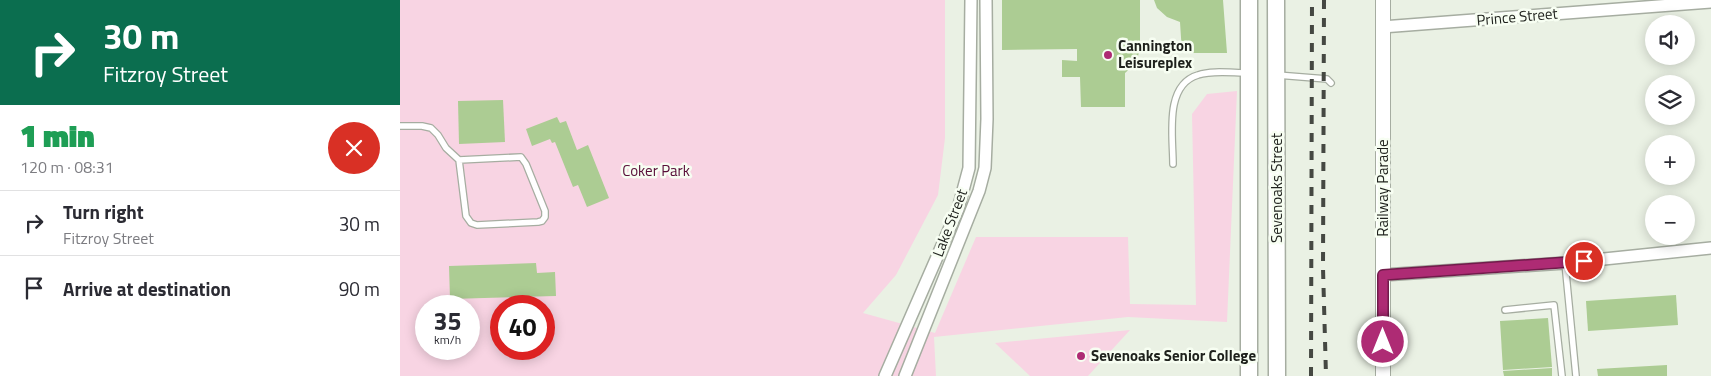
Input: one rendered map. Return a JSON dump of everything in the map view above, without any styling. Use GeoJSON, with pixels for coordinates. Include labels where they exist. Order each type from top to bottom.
{"type":"FeatureCollection","features":[{"type":"Feature","properties":{"kind":"main road","name":"Sevenoaks Street"},"geometry":{"type":"LineString","coordinates":[[1249,0],[1249,376]]}},
{"type":"Feature","properties":{"kind":"main road","name":"Sevenoaks Street"},"geometry":{"type":"LineString","coordinates":[[1276,0],[1277,376]]}},
{"type":"Feature","properties":{"kind":"street","name":"Lake Street"},"geometry":{"type":"LineString","coordinates":[[885,376],[958,209],[965,187],[969,168],[971,0]]}},
{"type":"Feature","properties":{"kind":"street","name":"Lake Street"},"geometry":{"type":"LineString","coordinates":[[905,376],[979,191],[985,168],[987,119],[986,0]]}},
{"type":"Feature","properties":{"kind":"street","name":"Railway Parade"},"geometry":{"type":"LineString","coordinates":[[1383,0],[1383,376]]}},
{"type":"Feature","properties":{"kind":"street","name":"Prince Street"},"geometry":{"type":"LineString","coordinates":[[1382,28],[1711,2]]}},
{"type":"Feature","properties":{"kind":"street"},"geometry":{"type":"LineString","coordinates":[[1383,275],[1565,262],[1711,248]]}},
{"type":"Feature","properties":{"kind":"lane"},"geometry":{"type":"LineString","coordinates":[[1173,164],[1173,102],[1182,84],[1199,74],[1249,73]]}},
{"type":"Feature","properties":{"kind":"lane"},"geometry":{"type":"LineString","coordinates":[[1277,75],[1304,80],[1327,79],[1331,83]]}},
{"type":"Feature","properties":{"kind":"lane"},"geometry":{"type":"LineString","coordinates":[[400,126],[431,128],[446,148],[459,160],[466,216],[471,223],[477,225],[538,222],[542,221],[545,217],[545,211],[524,159],[516,157],[459,160]]}},
{"type":"Feature","properties":{"kind":"lane"},"geometry":{"type":"LineString","coordinates":[[1565,262],[1576,376]]}},
{"type":"Feature","properties":{"kind":"lane"},"geometry":{"type":"LineString","coordinates":[[1505,310],[1554,305],[1562,376]]}},
{"type":"Feature","properties":{"kind":"green space","name":"Coker Park"},"geometry":{"type":"Polygon","coordinates":[[[400,0],[945,0],[945,138],[938,195],[896,275],[863,313],[935,333],[976,237],[1128,237],[1130,304],[1196,305],[1192,114],[1207,94],[1237,91],[1227,322],[1128,317],[934,337],[936,376],[400,376],[400,0]]]}},
{"type":"Feature","properties":{"kind":"green space"},"geometry":{"type":"Polygon","coordinates":[[[1130,330],[1088,376],[1030,376],[995,343],[1130,330]]]}},
{"type":"Feature","properties":{"kind":"building","name":"Cannington Leisureplex"},"geometry":{"type":"Polygon","coordinates":[[[1002,0],[1140,0],[1140,49],[1136,63],[1125,73],[1125,107],[1081,107],[1080,77],[1062,77],[1062,60],[1077,61],[1077,49],[1002,50],[1002,0]]]}},
{"type":"Feature","properties":{"kind":"building","name":"Cannington Leisureplex"},"geometry":{"type":"Polygon","coordinates":[[[1154,0],[1223,0],[1227,53],[1182,53],[1180,22],[1167,17],[1157,8],[1154,0]]]}},
{"type":"Feature","properties":{"kind":"building"},"geometry":{"type":"Polygon","coordinates":[[[503,100],[505,142],[459,144],[458,101],[503,100]]]}},
{"type":"Feature","properties":{"kind":"building"},"geometry":{"type":"Polygon","coordinates":[[[557,117],[560,123],[566,121],[577,150],[588,145],[609,198],[587,207],[578,185],[573,187],[555,142],[552,143],[550,139],[532,146],[526,129],[557,117]]]}},
{"type":"Feature","properties":{"kind":"building"},"geometry":{"type":"Polygon","coordinates":[[[536,263],[537,273],[555,272],[556,296],[490,295],[490,298],[480,298],[480,295],[450,295],[449,266],[536,263]]]}},
{"type":"Feature","properties":{"kind":"building"},"geometry":{"type":"Polygon","coordinates":[[[1676,295],[1678,325],[1588,331],[1586,301],[1676,295]]]}},
{"type":"Feature","properties":{"kind":"building"},"geometry":{"type":"Polygon","coordinates":[[[1548,318],[1552,367],[1503,370],[1500,321],[1548,318]]]}},
{"type":"Feature","properties":{"kind":"building"},"geometry":{"type":"Polygon","coordinates":[[[1667,365],[1667,376],[1598,376],[1597,369],[1667,365]]]}},
{"type":"Feature","properties":{"kind":"building"},"geometry":{"type":"Polygon","coordinates":[[[1552,368],[1552,376],[1504,376],[1503,371],[1552,368]]]}},
{"type":"Feature","properties":{"kind":"railway"},"geometry":{"type":"LineString","coordinates":[[1311,376],[1312,0]]}},
{"type":"Feature","properties":{"kind":"railway"},"geometry":{"type":"LineString","coordinates":[[1324,0],[1323,268],[1326,376]]}},
{"type":"Feature","properties":{"kind":"place","name":"Cannington Leisureplex"},"geometry":{"type":"Point","coordinates":[1108,55]}},
{"type":"Feature","properties":{"kind":"place","name":"Sevenoaks Senior College"},"geometry":{"type":"Point","coordinates":[1081,356]}},
{"type":"Feature","properties":{"kind":"route"},"geometry":{"type":"LineString","coordinates":[[1383,342],[1383,275],[1584,261]]}}]}
